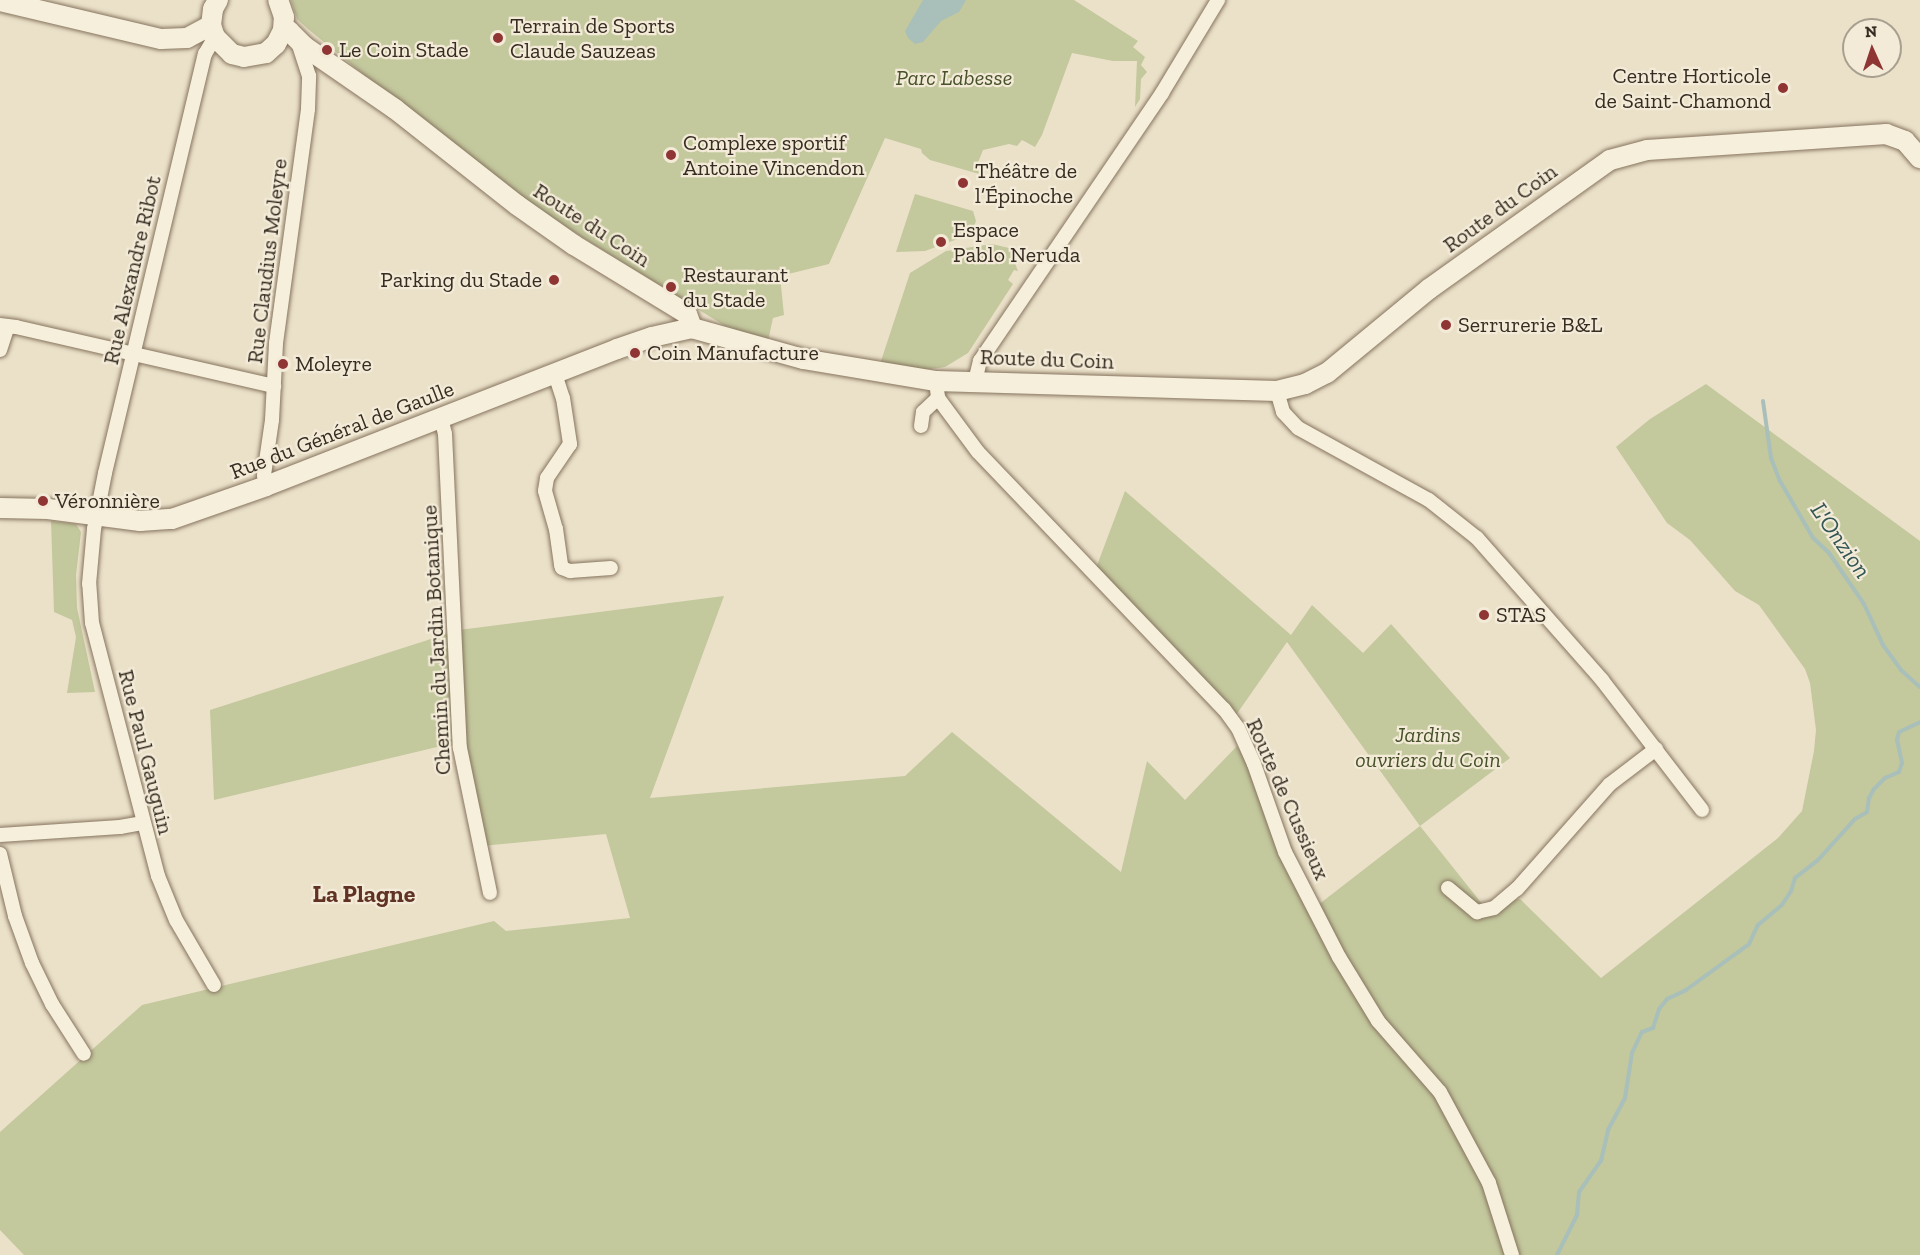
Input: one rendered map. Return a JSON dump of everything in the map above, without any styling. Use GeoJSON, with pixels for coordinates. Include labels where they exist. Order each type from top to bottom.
{"type":"FeatureCollection","features":[{"type":"Feature","properties":{"kind":"main road"},"geometry":{"type":"LineString","coordinates":[[218,0],[213,9],[213,31],[232,54],[254,57],[291,36],[278,0]]}},
{"type":"Feature","properties":{"kind":"main road"},"geometry":{"type":"LineString","coordinates":[[0,1],[161,39],[187,38],[213,31]]}},
{"type":"Feature","properties":{"kind":"main road","name":"Route du Coin"},"geometry":{"type":"LineString","coordinates":[[291,36],[395,109],[517,205],[574,245],[687,314],[692,328],[803,359],[937,389],[975,381],[1277,391],[1305,384],[1327,373],[1429,289],[1610,160],[1647,150],[1839,135],[1886,134],[1914,148],[1920,158]]}},
{"type":"Feature","properties":{"kind":"main road","name":"Rue du Général de Gaulle"},"geometry":{"type":"LineString","coordinates":[[0,508],[48,509],[156,522],[172,519],[266,486],[652,337],[692,328]]}},
{"type":"Feature","properties":{"kind":"street"},"geometry":{"type":"LineString","coordinates":[[975,381],[981,361],[1162,93],[1218,0]]}},
{"type":"Feature","properties":{"kind":"street","name":"Rue Alexandre Ribot"},"geometry":{"type":"LineString","coordinates":[[96,516],[205,54],[213,31]]}},
{"type":"Feature","properties":{"kind":"street","name":"Rue Claudius Moleyre"},"geometry":{"type":"LineString","coordinates":[[266,486],[264,475],[282,297],[308,109],[309,76],[291,36]]}},
{"type":"Feature","properties":{"kind":"street"},"geometry":{"type":"LineString","coordinates":[[0,350],[4,326],[274,386]]}},
{"type":"Feature","properties":{"kind":"street"},"geometry":{"type":"LineString","coordinates":[[555,374],[563,398],[570,448],[547,478],[545,491],[556,529],[561,565],[562,568],[570,571],[611,568]]}},
{"type":"Feature","properties":{"kind":"street"},"geometry":{"type":"LineString","coordinates":[[921,426],[923,412],[937,389]]}},
{"type":"Feature","properties":{"kind":"street","name":"Route de Cussieux"},"geometry":{"type":"LineString","coordinates":[[937,389],[978,452],[1224,710],[1238,728],[1254,764],[1285,852],[1339,957],[1378,1021],[1440,1092],[1489,1183],[1512,1255]]}},
{"type":"Feature","properties":{"kind":"street"},"geometry":{"type":"LineString","coordinates":[[1277,391],[1283,412],[1298,428],[1430,500],[1477,538],[1602,680],[1702,810]]}},
{"type":"Feature","properties":{"kind":"street","name":"Chemin du Jardin Botanique"},"geometry":{"type":"LineString","coordinates":[[441,418],[446,434],[460,748],[466,790],[490,893]]}},
{"type":"Feature","properties":{"kind":"street","name":"Rue Paul Gauguin"},"geometry":{"type":"LineString","coordinates":[[96,516],[89,584],[92,623],[142,823],[158,876],[176,920],[214,985]]}},
{"type":"Feature","properties":{"kind":"street"},"geometry":{"type":"LineString","coordinates":[[1448,888],[1477,912],[1494,908],[1517,889],[1610,784],[1656,749]]}},
{"type":"Feature","properties":{"kind":"street"},"geometry":{"type":"LineString","coordinates":[[0,835],[120,827],[142,823]]}},
{"type":"Feature","properties":{"kind":"street"},"geometry":{"type":"LineString","coordinates":[[0,854],[15,916],[32,963],[52,1004],[84,1054]]}},
{"type":"Feature","properties":{"kind":"green space","name":"Complexe sportif Antoine Vincendon"},"geometry":{"type":"Polygon","coordinates":[[[291,0],[1074,0],[1138,41],[1133,47],[1145,57],[1141,65],[1147,72],[1141,79],[1140,99],[1135,107],[1137,61],[1113,61],[1072,53],[1042,135],[1035,147],[1022,140],[1017,146],[1009,144],[983,150],[977,165],[985,169],[983,175],[930,160],[921,149],[885,138],[829,264],[780,276],[784,315],[773,318],[768,341],[725,326],[500,186],[308,29],[297,19],[291,0]]]}},
{"type":"Feature","properties":{"kind":"green space"},"geometry":{"type":"Polygon","coordinates":[[[915,194],[973,211],[976,221],[971,234],[925,251],[896,252],[915,194]]]}},
{"type":"Feature","properties":{"kind":"green space"},"geometry":{"type":"Polygon","coordinates":[[[992,244],[1009,248],[1018,271],[1014,270],[1008,280],[1013,284],[968,353],[945,367],[924,370],[880,364],[910,273],[946,251],[992,244]]]}},
{"type":"Feature","properties":{"kind":"green space"},"geometry":{"type":"Polygon","coordinates":[[[1706,384],[1920,541],[1920,1255],[24,1255],[0,1230],[0,1132],[142,1005],[494,921],[506,931],[630,918],[606,834],[482,846],[454,743],[214,800],[210,710],[459,630],[724,596],[650,798],[905,776],[952,732],[1121,872],[1147,761],[1185,800],[1237,746],[1274,809],[1318,905],[1420,826],[1483,905],[1520,899],[1601,978],[1778,838],[1802,811],[1816,730],[1810,683],[1805,669],[1759,605],[1735,591],[1690,540],[1667,523],[1616,447],[1650,419],[1706,384]]]}},
{"type":"Feature","properties":{"kind":"green space","name":"Jardins ouvriers du Coin"},"geometry":{"type":"Polygon","coordinates":[[[1125,491],[1291,635],[1312,605],[1363,653],[1391,624],[1510,758],[1420,826],[1287,642],[1236,715],[1096,568],[1125,491]]]}},
{"type":"Feature","properties":{"kind":"green space"},"geometry":{"type":"Polygon","coordinates":[[[51,521],[76,524],[81,532],[76,575],[77,608],[95,692],[67,693],[76,637],[72,620],[54,612],[51,521]]]}},
{"type":"Feature","properties":{"kind":"water"},"geometry":{"type":"Polygon","coordinates":[[[923,0],[966,0],[959,12],[941,21],[923,42],[915,44],[908,38],[905,31],[923,0]]]}},
{"type":"Feature","properties":{"kind":"waterway","name":"L'Onzion"},"geometry":{"type":"LineString","coordinates":[[1763,401],[1771,458],[1780,481],[1813,538],[1829,553],[1864,604],[1883,645],[1901,670],[1920,687]]}},
{"type":"Feature","properties":{"kind":"waterway"},"geometry":{"type":"LineString","coordinates":[[1557,1255],[1577,1215],[1579,1192],[1601,1161],[1608,1130],[1625,1098],[1632,1053],[1642,1032],[1653,1028],[1659,1009],[1667,999],[1686,990],[1749,944],[1758,925],[1782,905],[1791,891],[1795,878],[1818,860],[1855,819],[1867,812],[1869,798],[1874,789],[1885,778],[1899,772],[1902,763],[1897,740],[1899,732],[1920,722]]}},
{"type":"Feature","properties":{"kind":"place","name":"Terrain de Sports Claude Sauzeas"},"geometry":{"type":"Point","coordinates":[498,38]}},
{"type":"Feature","properties":{"kind":"place","name":"Le Coin Stade"},"geometry":{"type":"Point","coordinates":[327,50]}},
{"type":"Feature","properties":{"kind":"place","name":"Centre Horticole de Saint-Chamond"},"geometry":{"type":"Point","coordinates":[1783,88]}},
{"type":"Feature","properties":{"kind":"place","name":"Complexe sportif Antoine Vincendon"},"geometry":{"type":"Point","coordinates":[671,155]}},
{"type":"Feature","properties":{"kind":"place","name":"Théâtre de l’Épinoche"},"geometry":{"type":"Point","coordinates":[963,183]}},
{"type":"Feature","properties":{"kind":"place","name":"Espace Pablo Neruda"},"geometry":{"type":"Point","coordinates":[941,242]}},
{"type":"Feature","properties":{"kind":"place","name":"Parking du Stade"},"geometry":{"type":"Point","coordinates":[554,280]}},
{"type":"Feature","properties":{"kind":"place","name":"Restaurant du Stade"},"geometry":{"type":"Point","coordinates":[671,287]}},
{"type":"Feature","properties":{"kind":"place","name":"Serrurerie B&L"},"geometry":{"type":"Point","coordinates":[1446,325]}},
{"type":"Feature","properties":{"kind":"place","name":"Coin Manufacture"},"geometry":{"type":"Point","coordinates":[635,353]}},
{"type":"Feature","properties":{"kind":"place","name":"Moleyre"},"geometry":{"type":"Point","coordinates":[283,364]}},
{"type":"Feature","properties":{"kind":"place","name":"Véronnière"},"geometry":{"type":"Point","coordinates":[43,501]}},
{"type":"Feature","properties":{"kind":"place","name":"STAS"},"geometry":{"type":"Point","coordinates":[1484,615]}},
{"type":"Feature","properties":{"kind":"district","name":"La Plagne"},"geometry":{"type":"Point","coordinates":[364,894]}},
{"type":"Feature","properties":{"kind":"park label","name":"Parc Labesse"},"geometry":{"type":"Point","coordinates":[954,78]}}]}
